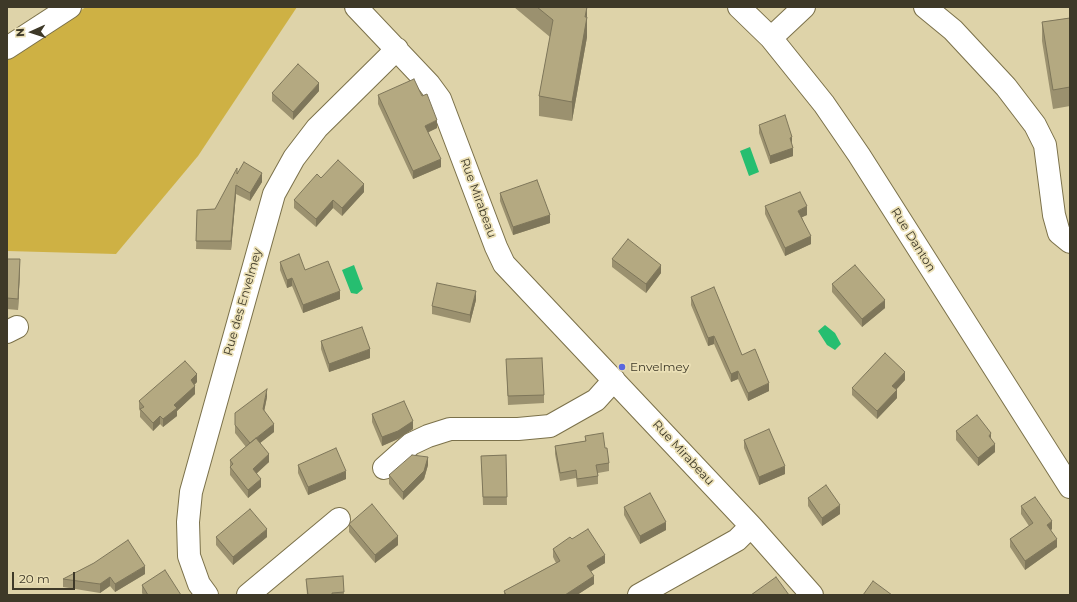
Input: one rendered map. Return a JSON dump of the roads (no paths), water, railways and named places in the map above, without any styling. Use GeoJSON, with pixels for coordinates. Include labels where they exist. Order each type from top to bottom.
{"type":"FeatureCollection","features":[{"type":"Feature","properties":{"kind":"street"},"geometry":{"type":"LineString","coordinates":[[7,48],[70,7]]}},
{"type":"Feature","properties":{"kind":"street","name":"Rue Mirabeau"},"geometry":{"type":"LineString","coordinates":[[356,7],[429,84],[440,99],[496,247],[504,264],[751,526],[812,595]]}},
{"type":"Feature","properties":{"kind":"street","name":"Rue Danton"},"geometry":{"type":"LineString","coordinates":[[739,7],[771,38],[824,104],[859,155],[1070,487]]}},
{"type":"Feature","properties":{"kind":"street"},"geometry":{"type":"LineString","coordinates":[[771,38],[804,7]]}},
{"type":"Feature","properties":{"kind":"street"},"geometry":{"type":"LineString","coordinates":[[925,7],[953,30],[1006,87],[1035,125],[1045,144],[1054,215],[1059,233],[1070,242]]}},
{"type":"Feature","properties":{"kind":"street","name":"Rue des Envelmey"},"geometry":{"type":"LineString","coordinates":[[207,595],[199,584],[189,556],[188,522],[192,492],[274,194],[294,158],[317,128],[397,49]]}},
{"type":"Feature","properties":{"kind":"street"},"geometry":{"type":"LineString","coordinates":[[384,468],[411,444],[428,436],[450,429],[518,429],[550,426],[596,400],[614,380]]}},
{"type":"Feature","properties":{"kind":"street"},"geometry":{"type":"LineString","coordinates":[[248,595],[339,519]]}},
{"type":"Feature","properties":{"kind":"street"},"geometry":{"type":"LineString","coordinates":[[639,595],[737,540],[751,526]]}},
{"type":"Feature","properties":{"kind":"place","name":"Envelmey"},"geometry":{"type":"Point","coordinates":[622,367]}}]}
